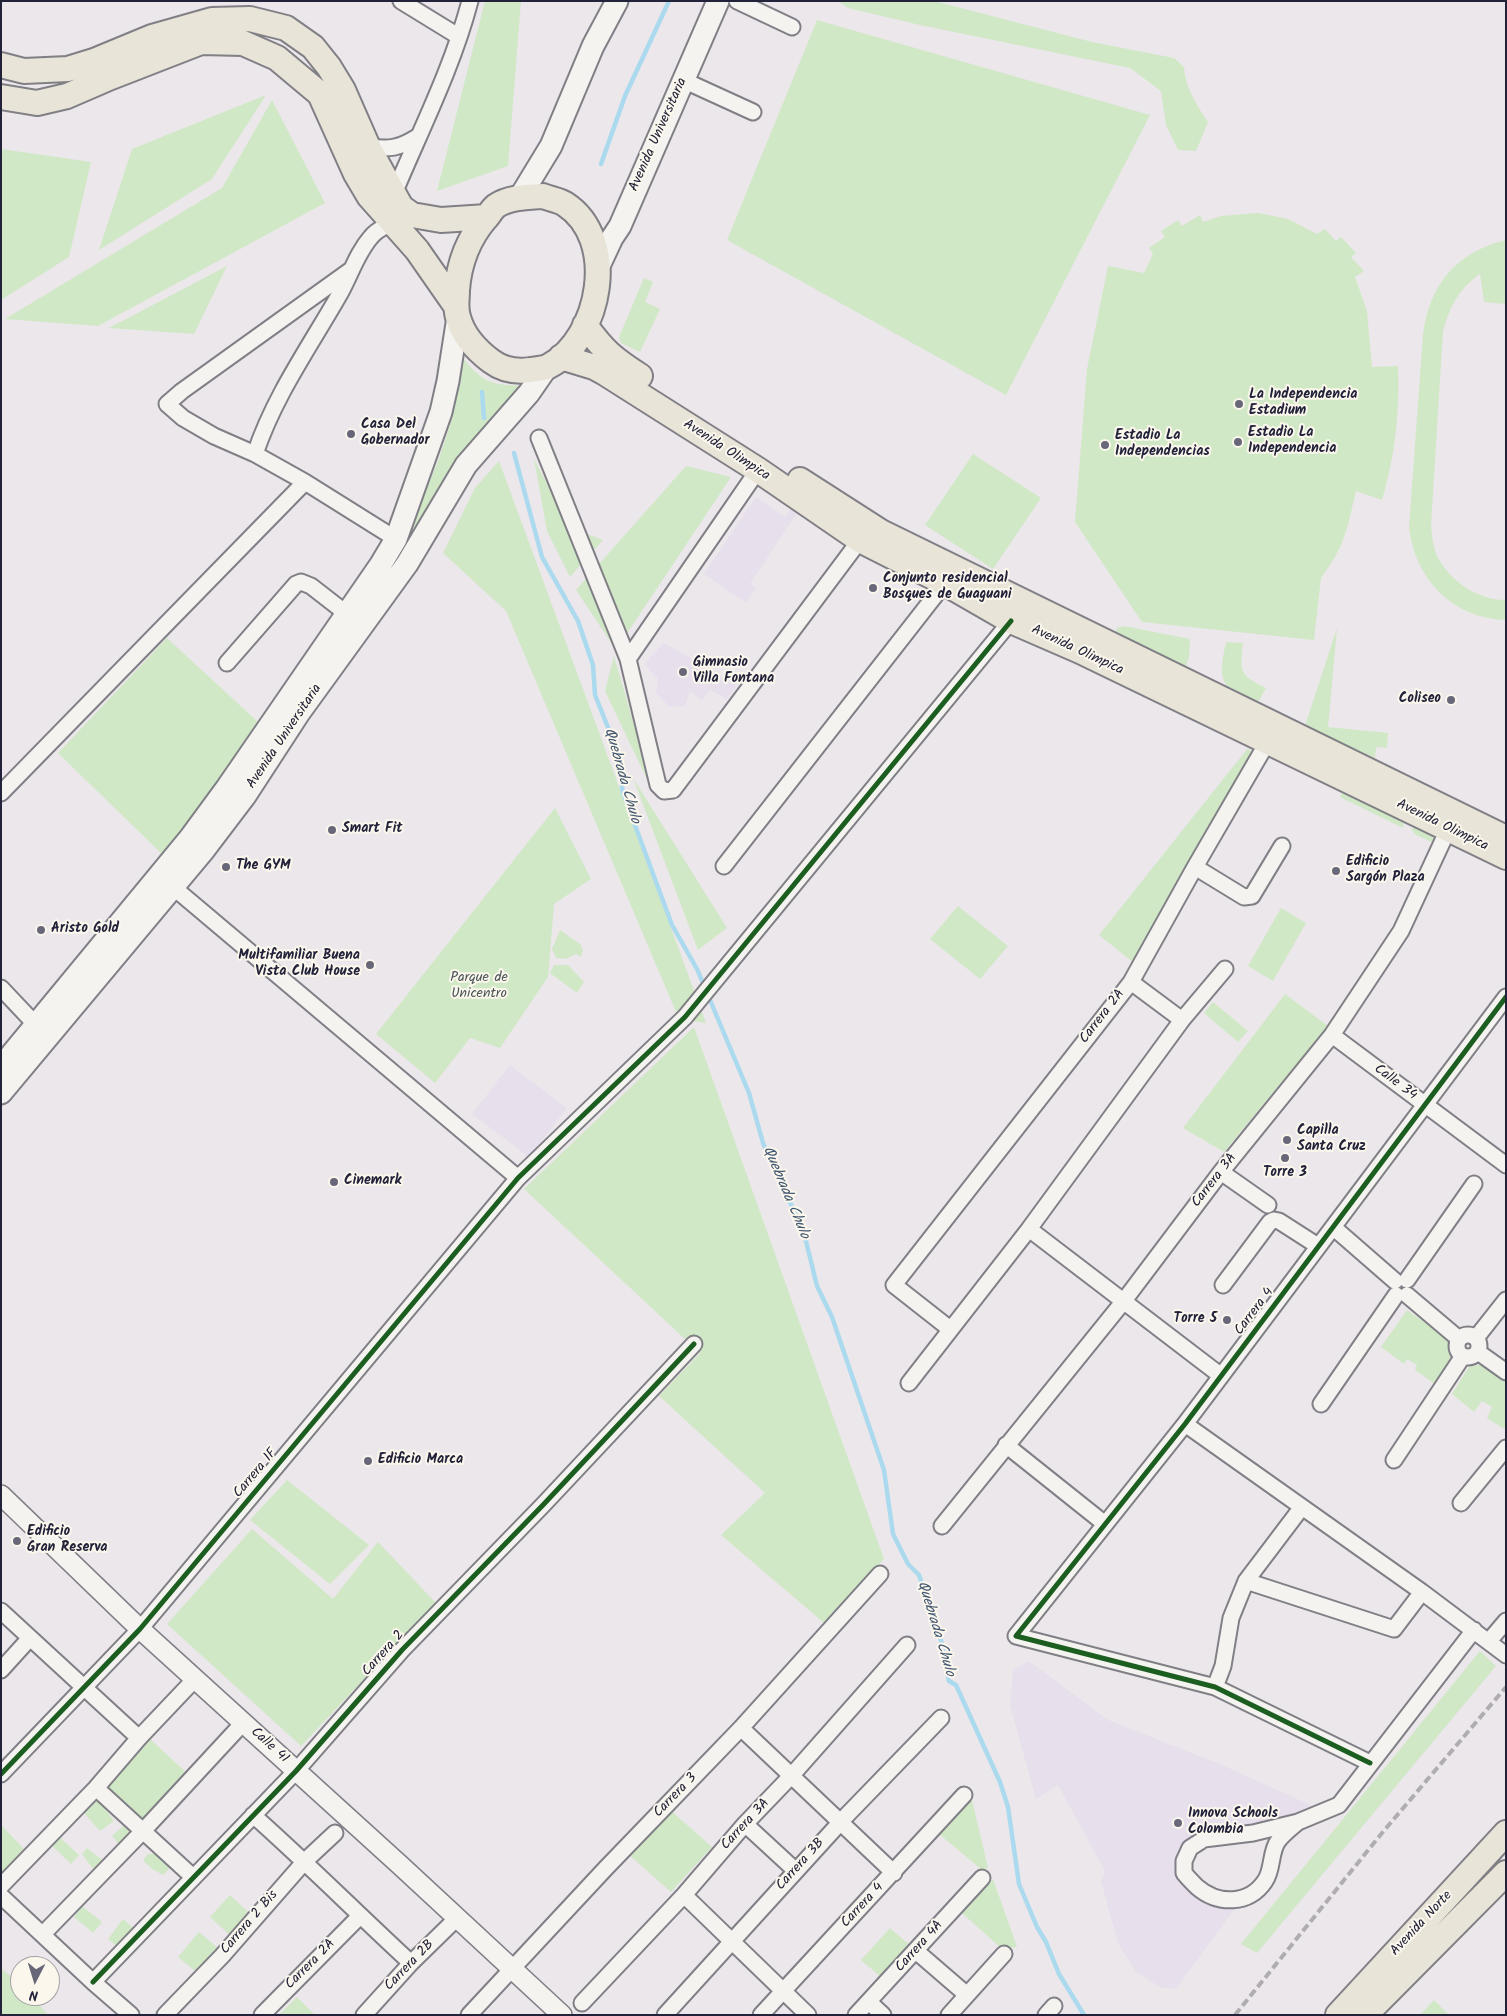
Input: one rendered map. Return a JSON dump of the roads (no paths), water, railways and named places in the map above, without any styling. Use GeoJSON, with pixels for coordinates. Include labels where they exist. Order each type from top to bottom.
{"type":"FeatureCollection","features":[{"type":"Feature","properties":{"kind":"main road"},"geometry":{"type":"LineString","coordinates":[[520,197],[551,146],[593,46],[618,1]]}},
{"type":"Feature","properties":{"kind":"main road","name":"Avenida Universitaria"},"geometry":{"type":"LineString","coordinates":[[598,268],[612,238],[620,226],[718,1]]}},
{"type":"Feature","properties":{"kind":"main road"},"geometry":{"type":"LineString","coordinates":[[1,65],[24,71],[68,68],[94,61],[152,36],[212,20],[250,19],[286,28],[312,47],[329,67],[343,90],[368,147],[393,196],[401,207],[412,216],[422,218],[441,220],[487,217]]}},
{"type":"Feature","properties":{"kind":"main road"},"geometry":{"type":"LineString","coordinates":[[1,97],[37,103],[67,96],[120,73],[201,42],[243,44],[277,58],[320,94],[356,174],[369,196],[417,250],[457,312],[467,337],[474,347],[494,363],[506,369],[517,371],[554,362],[575,342],[585,325],[597,292],[598,268],[592,240],[580,218],[564,204],[543,196],[520,197],[496,206],[478,228],[465,249],[459,273],[457,312]]}},
{"type":"Feature","properties":{"kind":"main road","name":"Avenida Universitaria"},"geometry":{"type":"LineString","coordinates":[[1,1067],[190,838],[347,614],[396,539],[441,412],[448,381],[457,312]]}},
{"type":"Feature","properties":{"kind":"main road","name":"Avenida Olimpica"},"geometry":{"type":"LineString","coordinates":[[585,325],[600,346],[613,359],[880,532],[1272,734],[1452,821],[1506,857]]}},
{"type":"Feature","properties":{"kind":"main road","name":"Avenida Universitaria"},"geometry":{"type":"LineString","coordinates":[[1,1093],[204,850],[245,796],[300,713],[407,564],[466,466],[554,362]]}},
{"type":"Feature","properties":{"kind":"main road","name":"Avenida Olimpica"},"geometry":{"type":"LineString","coordinates":[[554,362],[594,367],[605,373],[758,470],[860,540],[945,583],[1011,621],[1272,734]]}},
{"type":"Feature","properties":{"kind":"main road","name":"Avenida Olimpica"},"geometry":{"type":"LineString","coordinates":[[1452,821],[1506,838]]}},
{"type":"Feature","properties":{"kind":"main road","name":"Avenida Norte"},"geometry":{"type":"LineString","coordinates":[[1338,2015],[1506,1833]]}},
{"type":"Feature","properties":{"kind":"main road","name":"Avenida Norte"},"geometry":{"type":"LineString","coordinates":[[1366,2015],[1502,1882]]}},
{"type":"Feature","properties":{"kind":"street"},"geometry":{"type":"LineString","coordinates":[[401,1],[458,36]]}},
{"type":"Feature","properties":{"kind":"street"},"geometry":{"type":"LineString","coordinates":[[393,196],[417,137],[440,90],[470,1]]}},
{"type":"Feature","properties":{"kind":"street"},"geometry":{"type":"LineString","coordinates":[[737,1],[792,27]]}},
{"type":"Feature","properties":{"kind":"street"},"geometry":{"type":"LineString","coordinates":[[683,80],[753,112]]}},
{"type":"Feature","properties":{"kind":"street"},"geometry":{"type":"LineString","coordinates":[[368,147],[393,148],[403,146],[417,137]]}},
{"type":"Feature","properties":{"kind":"street"},"geometry":{"type":"LineString","coordinates":[[254,454],[262,432],[290,375],[328,315],[362,248],[372,234],[393,222]]}},
{"type":"Feature","properties":{"kind":"street"},"geometry":{"type":"LineString","coordinates":[[352,269],[182,391],[167,404],[183,418],[214,436],[254,454],[305,482],[396,539]]}},
{"type":"Feature","properties":{"kind":"street"},"geometry":{"type":"LineString","coordinates":[[539,438],[628,659],[658,784],[664,791],[673,790],[860,540]]}},
{"type":"Feature","properties":{"kind":"street"},"geometry":{"type":"LineString","coordinates":[[628,659],[758,470]]}},
{"type":"Feature","properties":{"kind":"street"},"geometry":{"type":"LineString","coordinates":[[1,794],[305,482]]}},
{"type":"Feature","properties":{"kind":"street"},"geometry":{"type":"LineString","coordinates":[[227,662],[296,584],[305,582],[347,614]]}},
{"type":"Feature","properties":{"kind":"street"},"geometry":{"type":"LineString","coordinates":[[724,866],[945,583]]}},
{"type":"Feature","properties":{"kind":"street","name":"Carrera 1F"},"geometry":{"type":"LineString","coordinates":[[1,1774],[140,1629],[518,1178],[685,1017],[1011,621]]}},
{"type":"Feature","properties":{"kind":"street","name":"Carrera 2A"},"geometry":{"type":"LineString","coordinates":[[950,1329],[894,1285],[1131,982],[1194,867],[1272,734]]}},
{"type":"Feature","properties":{"kind":"street","name":"Carrera 3A"},"geometry":{"type":"LineString","coordinates":[[942,1526],[1124,1302],[1221,1172],[1332,1035],[1401,931],[1452,821]]}},
{"type":"Feature","properties":{"kind":"street"},"geometry":{"type":"LineString","coordinates":[[1194,867],[1248,898],[1252,896],[1282,846]]}},
{"type":"Feature","properties":{"kind":"street"},"geometry":{"type":"LineString","coordinates":[[173,887],[518,1178]]}},
{"type":"Feature","properties":{"kind":"street"},"geometry":{"type":"LineString","coordinates":[[909,1383],[1029,1229],[1182,1020],[1225,969]]}},
{"type":"Feature","properties":{"kind":"street"},"geometry":{"type":"LineString","coordinates":[[1131,982],[1182,1020]]}},
{"type":"Feature","properties":{"kind":"street"},"geometry":{"type":"LineString","coordinates":[[1,988],[36,1025]]}},
{"type":"Feature","properties":{"kind":"street","name":"Carrera 4"},"geometry":{"type":"LineString","coordinates":[[1215,1687],[1016,1636],[1185,1424],[1506,996]]}},
{"type":"Feature","properties":{"kind":"street","name":"Calle 34"},"geometry":{"type":"LineString","coordinates":[[1332,1035],[1506,1165]]}},
{"type":"Feature","properties":{"kind":"street"},"geometry":{"type":"LineString","coordinates":[[1221,1172],[1268,1205]]}},
{"type":"Feature","properties":{"kind":"street"},"geometry":{"type":"LineString","coordinates":[[1320,1404],[1474,1184]]}},
{"type":"Feature","properties":{"kind":"street"},"geometry":{"type":"LineString","coordinates":[[1223,1285],[1270,1222],[1274,1220],[1280,1221],[1318,1246]]}},
{"type":"Feature","properties":{"kind":"street"},"geometry":{"type":"LineString","coordinates":[[1333,1227],[1459,1339],[1457,1349],[1472,1349],[1506,1372]]}},
{"type":"Feature","properties":{"kind":"street"},"geometry":{"type":"LineString","coordinates":[[1029,1229],[1220,1375]]}},
{"type":"Feature","properties":{"kind":"street"},"geometry":{"type":"LineString","coordinates":[[1394,1460],[1506,1300]]}},
{"type":"Feature","properties":{"kind":"street","name":"Carrera 2"},"geometry":{"type":"LineString","coordinates":[[93,1982],[296,1771],[402,1650],[543,1505],[694,1344]]}},
{"type":"Feature","properties":{"kind":"street"},"geometry":{"type":"LineString","coordinates":[[1185,1424],[1422,1592],[1506,1655]]}},
{"type":"Feature","properties":{"kind":"street"},"geometry":{"type":"LineString","coordinates":[[1006,1445],[1106,1524]]}},
{"type":"Feature","properties":{"kind":"street"},"geometry":{"type":"LineString","coordinates":[[1460,1503],[1506,1448]]}},
{"type":"Feature","properties":{"kind":"street","name":"Calle 41"},"geometry":{"type":"LineString","coordinates":[[1,1495],[140,1629],[562,2015]]}},
{"type":"Feature","properties":{"kind":"street"},"geometry":{"type":"LineString","coordinates":[[1302,1507],[1246,1580],[1231,1618],[1223,1666],[1215,1687],[1370,1763]]}},
{"type":"Feature","properties":{"kind":"street","name":"Carrera 3"},"geometry":{"type":"LineString","coordinates":[[469,2015],[606,1868],[742,1728],[880,1574]]}},
{"type":"Feature","properties":{"kind":"street"},"geometry":{"type":"LineString","coordinates":[[1246,1580],[1394,1629],[1422,1592]]}},
{"type":"Feature","properties":{"kind":"street"},"geometry":{"type":"LineString","coordinates":[[1,1611],[139,1738]]}},
{"type":"Feature","properties":{"kind":"street"},"geometry":{"type":"LineString","coordinates":[[1489,1642],[1506,1621]]}},
{"type":"Feature","properties":{"kind":"street"},"geometry":{"type":"LineString","coordinates":[[1298,1822],[1278,1841],[1266,1880],[1254,1893],[1244,1899],[1214,1898],[1198,1888],[1184,1873],[1184,1861],[1190,1848],[1204,1839],[1252,1833],[1298,1822],[1338,1805],[1474,1630]]}},
{"type":"Feature","properties":{"kind":"street"},"geometry":{"type":"LineString","coordinates":[[1,1670],[30,1638]]}},
{"type":"Feature","properties":{"kind":"street","name":"Carrera 3A"},"geometry":{"type":"LineString","coordinates":[[582,2003],[684,1895],[745,1824],[792,1776],[907,1645]]}},
{"type":"Feature","properties":{"kind":"street"},"geometry":{"type":"LineString","coordinates":[[1,1886],[96,1788],[139,1738],[195,1679]]}},
{"type":"Feature","properties":{"kind":"street","name":"Carrera 3B"},"geometry":{"type":"LineString","coordinates":[[665,2015],[840,1822],[942,1718]]}},
{"type":"Feature","properties":{"kind":"street"},"geometry":{"type":"LineString","coordinates":[[43,1934],[243,1723]]}},
{"type":"Feature","properties":{"kind":"street"},"geometry":{"type":"LineString","coordinates":[[742,1728],[894,1873]]}},
{"type":"Feature","properties":{"kind":"street"},"geometry":{"type":"LineString","coordinates":[[96,1788],[193,1877]]}},
{"type":"Feature","properties":{"kind":"street","name":"Carrera 4"},"geometry":{"type":"LineString","coordinates":[[761,2015],[964,1796]]}},
{"type":"Feature","properties":{"kind":"street"},"geometry":{"type":"LineString","coordinates":[[253,1815],[305,1861],[411,1963]]}},
{"type":"Feature","properties":{"kind":"street"},"geometry":{"type":"LineString","coordinates":[[745,1824],[796,1871]]}},
{"type":"Feature","properties":{"kind":"street","name":"Carrera 2 Bis"},"geometry":{"type":"LineString","coordinates":[[165,2015],[222,1956],[305,1861],[335,1832]]}},
{"type":"Feature","properties":{"kind":"street","name":"Carrera 4A"},"geometry":{"type":"LineString","coordinates":[[856,2015],[916,1952],[982,1878]]}},
{"type":"Feature","properties":{"kind":"street"},"geometry":{"type":"LineString","coordinates":[[684,1895],[808,2015]]}},
{"type":"Feature","properties":{"kind":"street"},"geometry":{"type":"LineString","coordinates":[[1,1896],[131,2015]]}},
{"type":"Feature","properties":{"kind":"street","name":"Carrera 2A"},"geometry":{"type":"LineString","coordinates":[[262,2015],[360,1916]]}},
{"type":"Feature","properties":{"kind":"street","name":"Carrera 2B"},"geometry":{"type":"LineString","coordinates":[[364,2015],[411,1963],[456,1919]]}},
{"type":"Feature","properties":{"kind":"street"},"geometry":{"type":"LineString","coordinates":[[916,1952],[967,1995]]}},
{"type":"Feature","properties":{"kind":"street"},"geometry":{"type":"LineString","coordinates":[[949,2015],[1004,1954]]}},
{"type":"Feature","properties":{"kind":"street"},"geometry":{"type":"LineString","coordinates":[[869,2002],[883,2015]]}},
{"type":"Feature","properties":{"kind":"waterway"},"geometry":{"type":"LineString","coordinates":[[601,164],[625,96],[669,1]]}},
{"type":"Feature","properties":{"kind":"waterway"},"geometry":{"type":"LineString","coordinates":[[482,392],[484,418]]}},
{"type":"Feature","properties":{"kind":"waterway","name":"Quebrada Chulo"},"geometry":{"type":"LineString","coordinates":[[514,453],[542,557],[578,621],[593,665],[595,695],[615,745],[623,793],[672,925],[697,969],[749,1093],[763,1143],[804,1233],[817,1286],[832,1317],[884,1470],[893,1534],[908,1564],[919,1575],[941,1640],[949,1681],[956,1685],[1000,1782],[1008,1807],[1019,1884],[1059,1974],[1084,2015]]}},
{"type":"Feature","properties":{"kind":"railway"},"geometry":{"type":"LineString","coordinates":[[1235,2015],[1382,1833],[1506,1687]]}},
{"type":"Feature","properties":{"kind":"place","name":"La Independencia Estadium"},"geometry":{"type":"Point","coordinates":[1239,404]}},
{"type":"Feature","properties":{"kind":"place","name":"Casa Del Gobernador"},"geometry":{"type":"Point","coordinates":[351,434]}},
{"type":"Feature","properties":{"kind":"place","name":"Estadio La Independencia"},"geometry":{"type":"Point","coordinates":[1238,442]}},
{"type":"Feature","properties":{"kind":"place","name":"Estadio La Independencias"},"geometry":{"type":"Point","coordinates":[1105,445]}},
{"type":"Feature","properties":{"kind":"place","name":"Conjunto residencial Bosques de Guaguani"},"geometry":{"type":"Point","coordinates":[873,588]}},
{"type":"Feature","properties":{"kind":"place","name":"Gimnasio Villa Fontana"},"geometry":{"type":"Point","coordinates":[683,672]}},
{"type":"Feature","properties":{"kind":"place","name":"Coliseo"},"geometry":{"type":"Point","coordinates":[1451,700]}},
{"type":"Feature","properties":{"kind":"place","name":"Smart Fit"},"geometry":{"type":"Point","coordinates":[332,830]}},
{"type":"Feature","properties":{"kind":"place","name":"The GYM"},"geometry":{"type":"Point","coordinates":[226,867]}},
{"type":"Feature","properties":{"kind":"place","name":"Edificio Sargón Plaza"},"geometry":{"type":"Point","coordinates":[1336,871]}},
{"type":"Feature","properties":{"kind":"place","name":"Aristo Gold"},"geometry":{"type":"Point","coordinates":[41,930]}},
{"type":"Feature","properties":{"kind":"place","name":"Multifamiliar Buena Vista Club House"},"geometry":{"type":"Point","coordinates":[370,965]}},
{"type":"Feature","properties":{"kind":"place","name":"Capilla Santa Cruz"},"geometry":{"type":"Point","coordinates":[1287,1140]}},
{"type":"Feature","properties":{"kind":"place","name":"Torre 3"},"geometry":{"type":"Point","coordinates":[1285,1158]}},
{"type":"Feature","properties":{"kind":"place","name":"Cinemark"},"geometry":{"type":"Point","coordinates":[334,1182]}},
{"type":"Feature","properties":{"kind":"place","name":"Torre 5"},"geometry":{"type":"Point","coordinates":[1227,1320]}},
{"type":"Feature","properties":{"kind":"place","name":"Edificio Marca"},"geometry":{"type":"Point","coordinates":[368,1461]}},
{"type":"Feature","properties":{"kind":"place","name":"Edificio Gran Reserva"},"geometry":{"type":"Point","coordinates":[17,1541]}},
{"type":"Feature","properties":{"kind":"place","name":"Innova Schools Colombia"},"geometry":{"type":"Point","coordinates":[1178,1823]}},
{"type":"Feature","properties":{"kind":"park label","name":"Parque de Unicentro"},"geometry":{"type":"Point","coordinates":[479,988]}}]}
